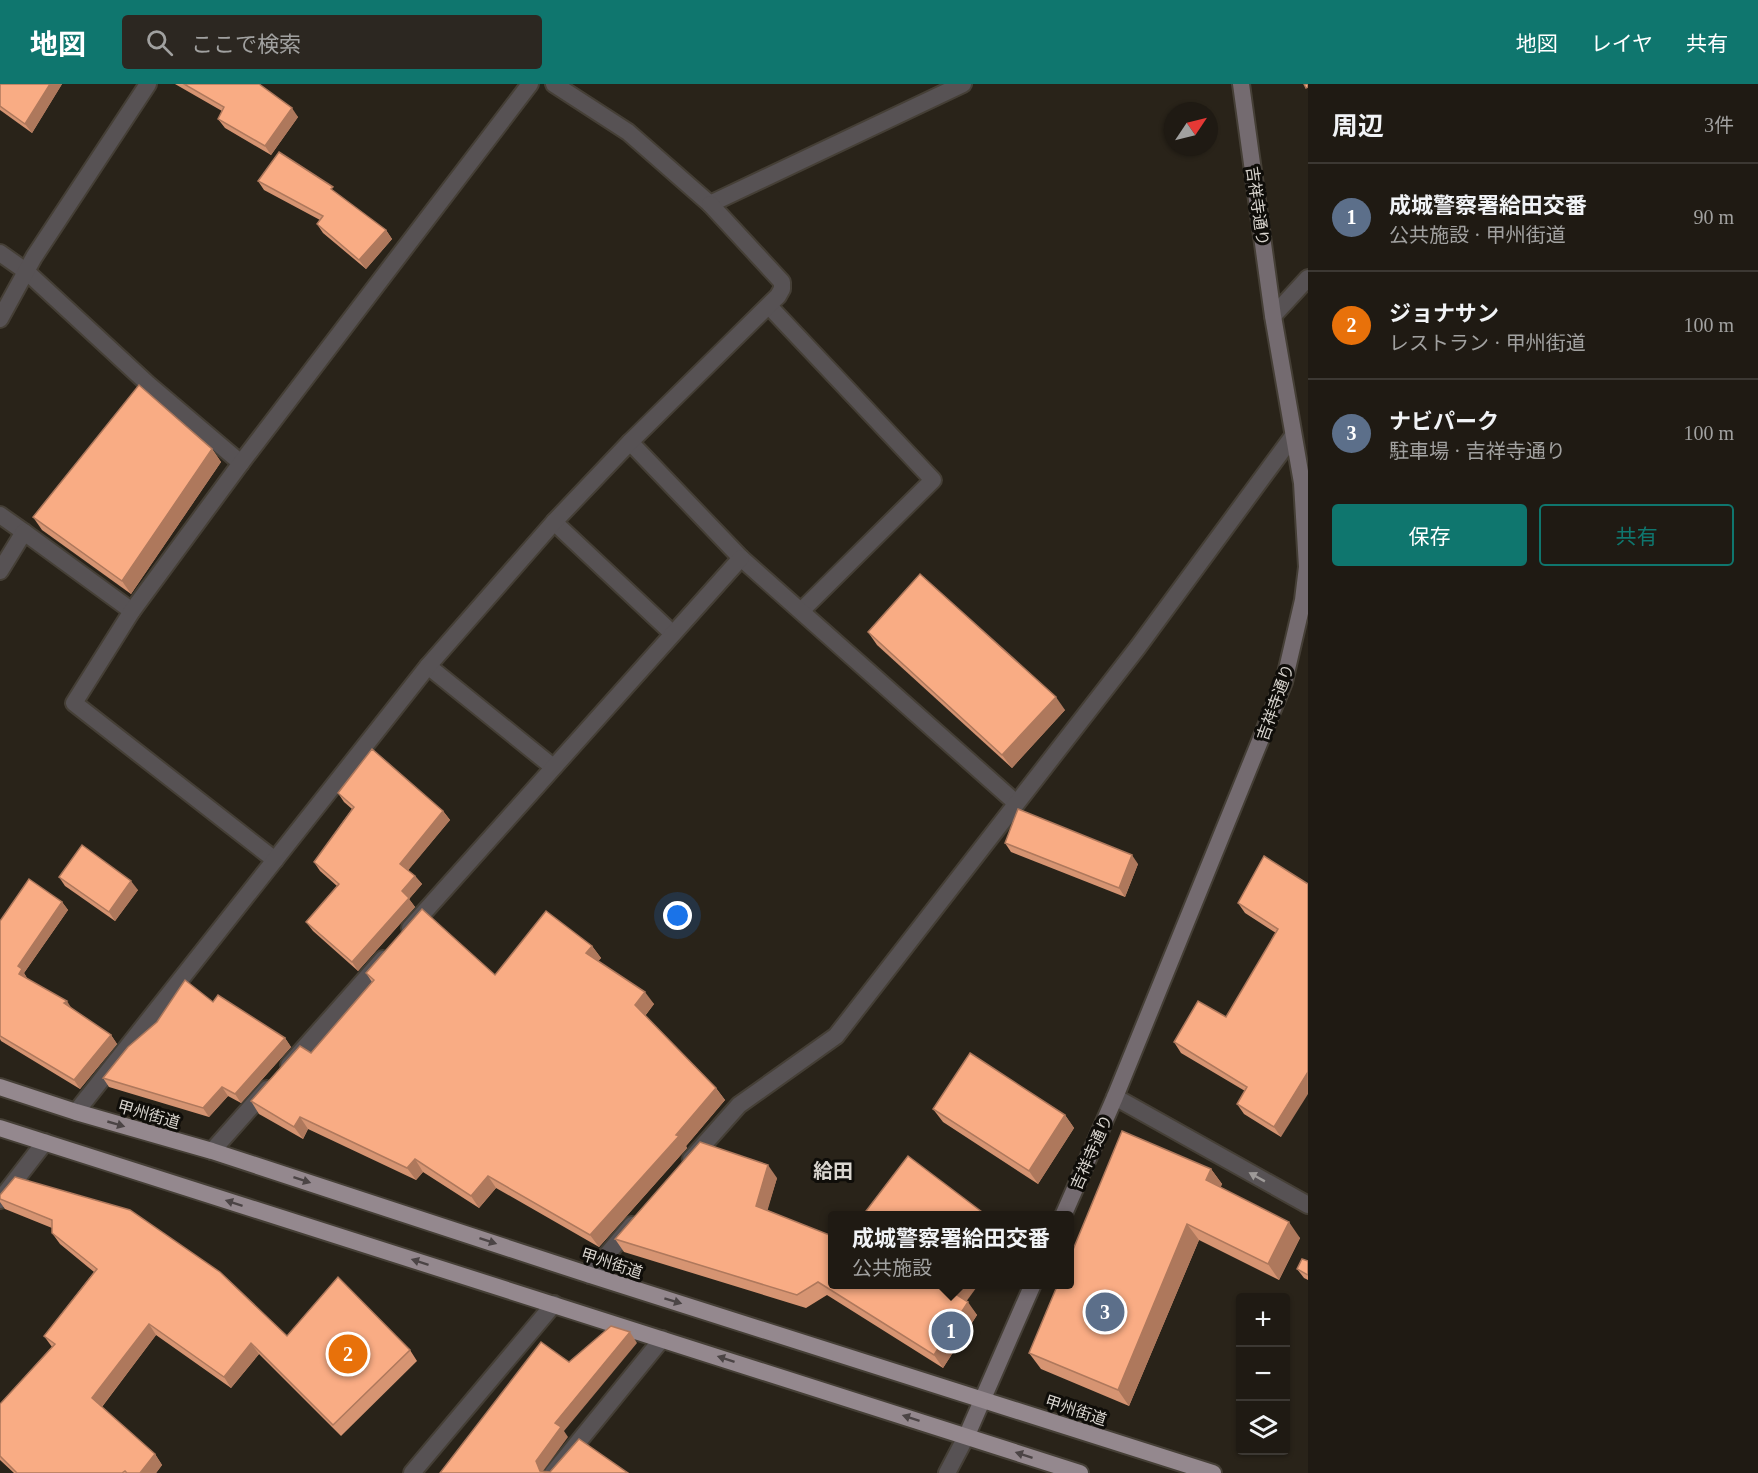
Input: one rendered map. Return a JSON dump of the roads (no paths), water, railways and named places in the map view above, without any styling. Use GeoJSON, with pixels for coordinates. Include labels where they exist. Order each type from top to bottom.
{"type":"FeatureCollection","features":[{"type":"Feature","properties":{"kind":"highway","name":"甲州街道"},"geometry":{"type":"LineString","coordinates":[[0,1088],[212,1151],[590,1275],[1214,1473]]}},
{"type":"Feature","properties":{"kind":"highway"},"geometry":{"type":"LineString","coordinates":[[0,1128],[967,1435],[1080,1473]]}},
{"type":"Feature","properties":{"kind":"main road","name":"吉祥寺通り"},"geometry":{"type":"LineString","coordinates":[[1065,1211],[1115,1097],[1284,682],[1303,600],[1307,567],[1307,525],[1302,483],[1273,316],[1241,84]]}},
{"type":"Feature","properties":{"kind":"main road"},"geometry":{"type":"LineString","coordinates":[[967,1435],[1031,1289]]}},
{"type":"Feature","properties":{"kind":"street"},"geometry":{"type":"LineString","coordinates":[[0,319],[34,257],[148,84]]}},
{"type":"Feature","properties":{"kind":"street"},"geometry":{"type":"LineString","coordinates":[[274,860],[74,703],[132,611],[241,463],[530,84]]}},
{"type":"Feature","properties":{"kind":"street"},"geometry":{"type":"LineString","coordinates":[[76,1112],[428,666],[554,522],[630,442],[769,306],[782,289],[782,282],[710,204],[628,132],[554,84]]}},
{"type":"Feature","properties":{"kind":"street"},"geometry":{"type":"LineString","coordinates":[[710,204],[963,84]]}},
{"type":"Feature","properties":{"kind":"street"},"geometry":{"type":"LineString","coordinates":[[0,254],[27,272],[148,384],[241,463]]}},
{"type":"Feature","properties":{"kind":"street"},"geometry":{"type":"LineString","coordinates":[[1273,316],[1308,278]]}},
{"type":"Feature","properties":{"kind":"street"},"geometry":{"type":"LineString","coordinates":[[769,306],[933,480],[801,611]]}},
{"type":"Feature","properties":{"kind":"street"},"geometry":{"type":"LineString","coordinates":[[676,1176],[739,1104],[836,1036],[1138,646],[1293,436]]}},
{"type":"Feature","properties":{"kind":"street"},"geometry":{"type":"LineString","coordinates":[[630,442],[741,558],[1015,802]]}},
{"type":"Feature","properties":{"kind":"street"},"geometry":{"type":"LineString","coordinates":[[0,515],[132,611]]}},
{"type":"Feature","properties":{"kind":"street"},"geometry":{"type":"LineString","coordinates":[[554,522],[672,633]]}},
{"type":"Feature","properties":{"kind":"street"},"geometry":{"type":"LineString","coordinates":[[0,571],[24,532]]}},
{"type":"Feature","properties":{"kind":"street"},"geometry":{"type":"LineString","coordinates":[[212,1151],[741,558]]}},
{"type":"Feature","properties":{"kind":"street"},"geometry":{"type":"LineString","coordinates":[[428,666],[553,767]]}},
{"type":"Feature","properties":{"kind":"street"},"geometry":{"type":"LineString","coordinates":[[1115,1097],[1308,1205]]}},
{"type":"Feature","properties":{"kind":"street"},"geometry":{"type":"LineString","coordinates":[[0,1200],[45,1142]]}},
{"type":"Feature","properties":{"kind":"street"},"geometry":{"type":"LineString","coordinates":[[590,1275],[645,1211]]}},
{"type":"Feature","properties":{"kind":"street"},"geometry":{"type":"LineString","coordinates":[[412,1473],[554,1304]]}},
{"type":"Feature","properties":{"kind":"street"},"geometry":{"type":"LineString","coordinates":[[553,1473],[662,1339]]}},
{"type":"Feature","properties":{"kind":"street"},"geometry":{"type":"LineString","coordinates":[[947,1473],[967,1435]]}},
{"type":"Feature","properties":{"kind":"place","name":"ナビパーク"},"geometry":{"type":"Point","coordinates":[1105,1312]}},
{"type":"Feature","properties":{"kind":"place","name":"成城警察署給田交番"},"geometry":{"type":"Point","coordinates":[951,1331]}},
{"type":"Feature","properties":{"kind":"place","name":"ジョナサン"},"geometry":{"type":"Point","coordinates":[348,1354]}},
{"type":"Feature","properties":{"kind":"district","name":"給田"},"geometry":{"type":"Point","coordinates":[833,1171]}}]}
